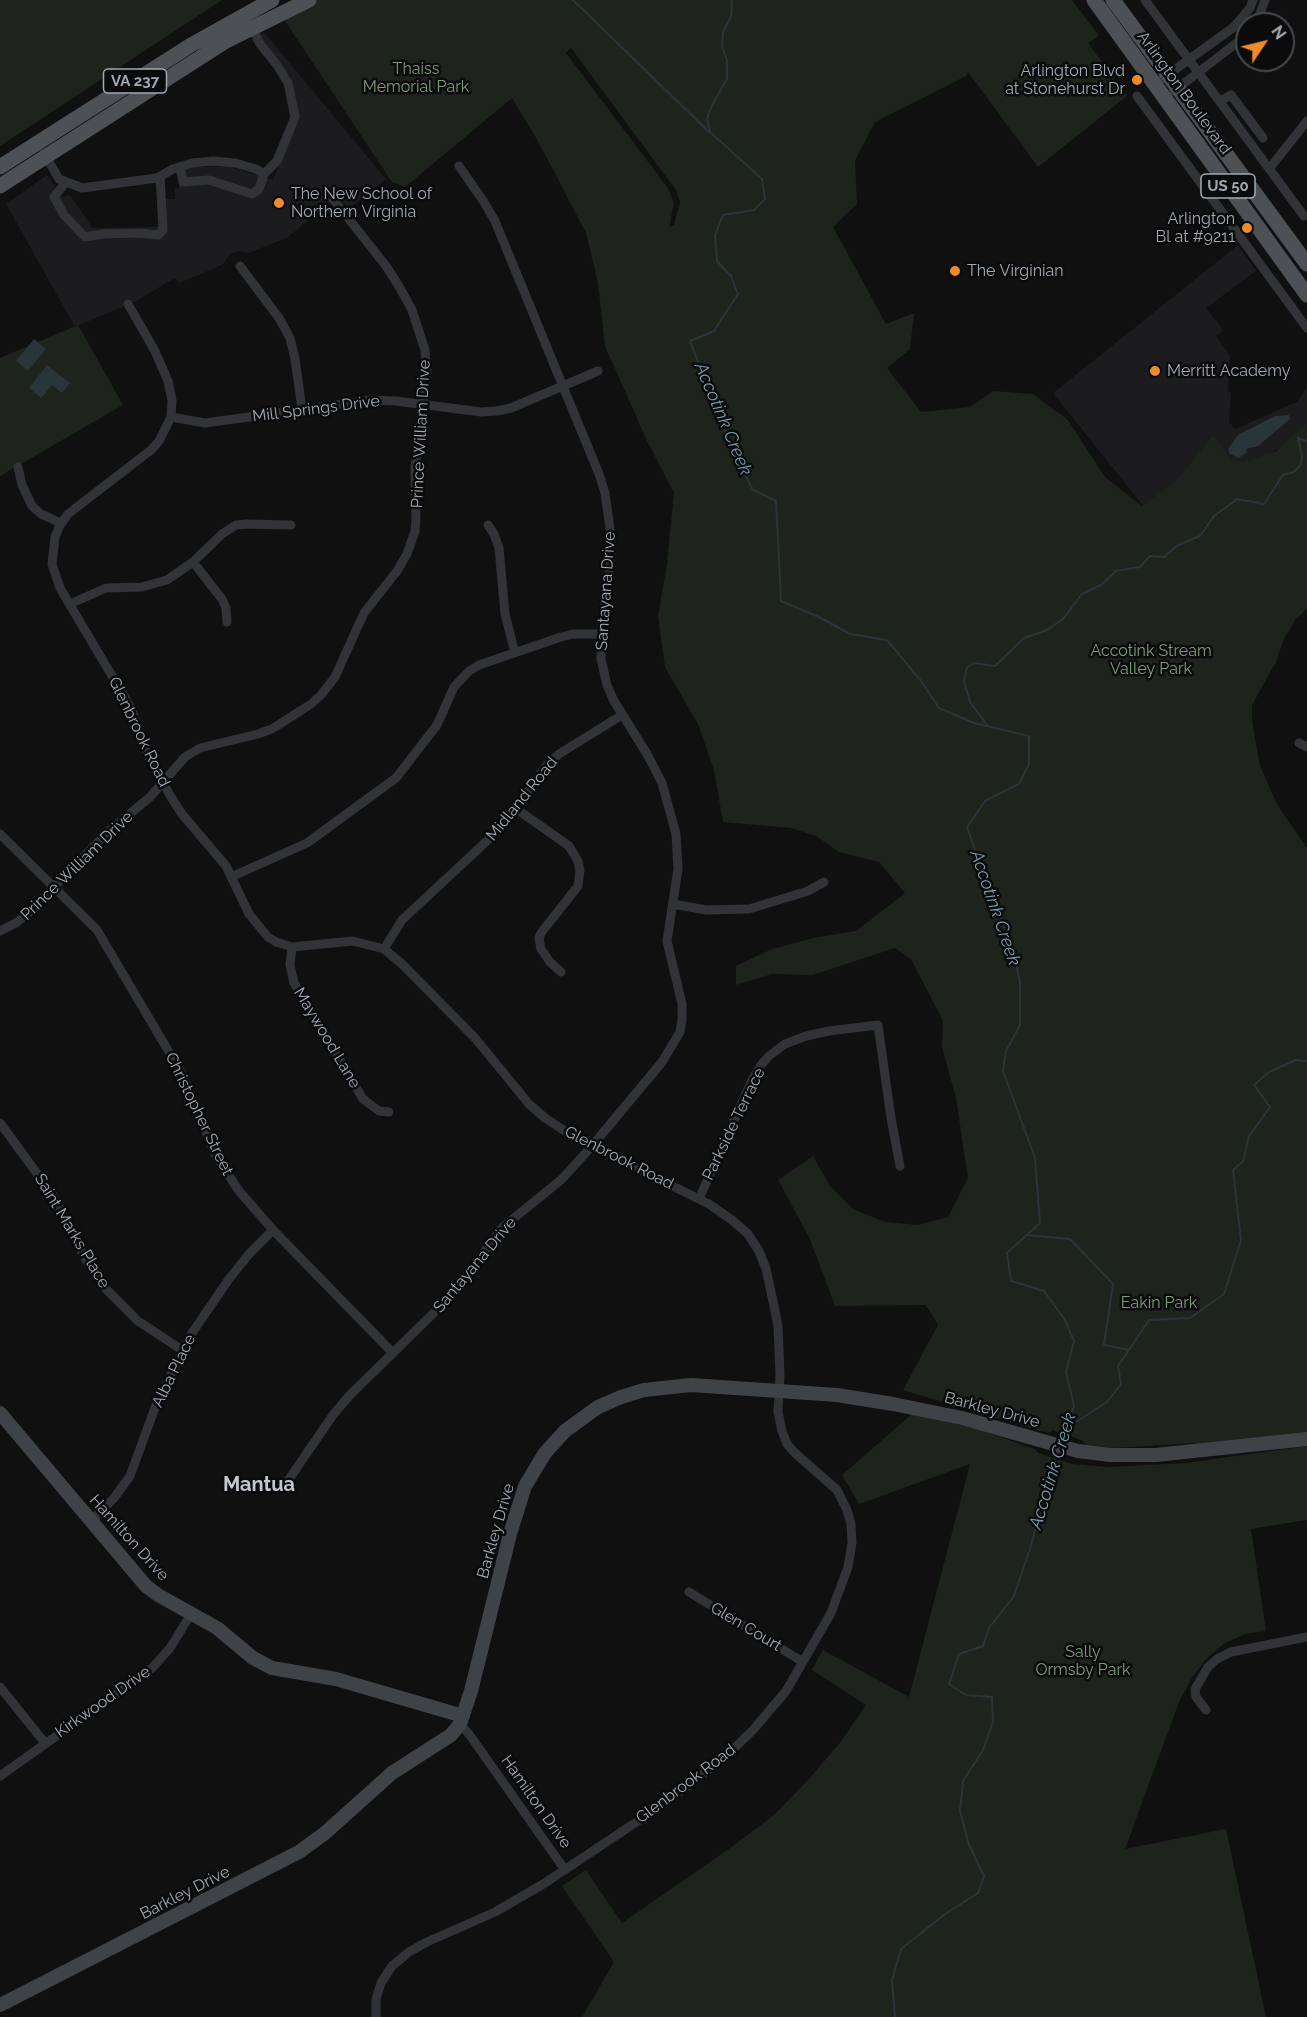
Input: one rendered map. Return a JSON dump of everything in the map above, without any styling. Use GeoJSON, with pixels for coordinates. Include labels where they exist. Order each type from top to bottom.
{"type":"FeatureCollection","features":[{"type":"Feature","properties":{"kind":"main road","name":"VA 237"},"geometry":{"type":"LineString","coordinates":[[0,186],[42,150],[191,45],[272,0]]}},
{"type":"Feature","properties":{"kind":"main road","name":"VA 237"},"geometry":{"type":"LineString","coordinates":[[0,167],[42,150],[226,41],[309,0]]}},
{"type":"Feature","properties":{"kind":"main road","name":"Arlington Boulevard"},"geometry":{"type":"LineString","coordinates":[[1094,0],[1161,79],[1178,88],[1307,264]]}},
{"type":"Feature","properties":{"kind":"main road","name":"Arlington Boulevard"},"geometry":{"type":"LineString","coordinates":[[1113,0],[1161,79],[1165,97],[1307,295]]}},
{"type":"Feature","properties":{"kind":"street"},"geometry":{"type":"LineString","coordinates":[[1145,0],[1304,216]]}},
{"type":"Feature","properties":{"kind":"street"},"geometry":{"type":"LineString","coordinates":[[1161,79],[1234,27],[1250,8],[1253,0]]}},
{"type":"Feature","properties":{"kind":"street"},"geometry":{"type":"LineString","coordinates":[[180,167],[183,182],[209,180],[252,194],[259,189],[264,174],[277,160],[295,117],[288,83],[260,44],[252,27]]}},
{"type":"Feature","properties":{"kind":"street"},"geometry":{"type":"LineString","coordinates":[[1165,97],[1235,44]]}},
{"type":"Feature","properties":{"kind":"street"},"geometry":{"type":"LineString","coordinates":[[1220,101],[1231,95],[1263,138]]}},
{"type":"Feature","properties":{"kind":"street"},"geometry":{"type":"LineString","coordinates":[[1137,96],[1307,328]]}},
{"type":"Feature","properties":{"kind":"street"},"geometry":{"type":"LineString","coordinates":[[1269,169],[1307,121]]}},
{"type":"Feature","properties":{"kind":"street"},"geometry":{"type":"LineString","coordinates":[[42,150],[59,178],[82,188],[160,176],[192,163],[213,161],[235,163],[256,169],[264,174]]}},
{"type":"Feature","properties":{"kind":"street","name":"Santayana Drive"},"geometry":{"type":"LineString","coordinates":[[283,1488],[333,1415],[392,1352],[451,1296],[503,1227],[562,1179],[592,1146],[662,1062],[680,1032],[682,1020],[682,1004],[667,941],[678,854],[670,808],[655,766],[622,715],[604,675],[601,659],[601,634],[611,557],[609,514],[599,474],[495,221],[459,166]]}},
{"type":"Feature","properties":{"kind":"street"},"geometry":{"type":"LineString","coordinates":[[66,182],[54,197],[64,215],[85,237],[102,234],[158,235],[163,230],[160,176]]}},
{"type":"Feature","properties":{"kind":"street","name":"Prince William Drive"},"geometry":{"type":"LineString","coordinates":[[0,931],[25,916],[108,832],[139,807],[185,757],[205,746],[272,729],[321,695],[336,677],[364,613],[400,566],[411,544],[416,519],[415,467],[427,358],[412,310],[386,266],[333,199]]}},
{"type":"Feature","properties":{"kind":"street"},"geometry":{"type":"LineString","coordinates":[[240,266],[279,318],[290,338],[302,409]]}},
{"type":"Feature","properties":{"kind":"street"},"geometry":{"type":"LineString","coordinates":[[128,304],[156,351],[168,381],[172,400],[171,417]]}},
{"type":"Feature","properties":{"kind":"street","name":"Mill Springs Drive"},"geometry":{"type":"LineString","coordinates":[[171,417],[205,423],[372,400],[497,411],[511,408],[598,371]]}},
{"type":"Feature","properties":{"kind":"street","name":"Glenbrook Road"},"geometry":{"type":"LineString","coordinates":[[171,417],[159,441],[151,450],[79,504],[61,523],[55,537],[52,564],[58,583],[131,708],[142,743],[182,814],[219,857],[249,914],[263,933],[276,942],[292,947],[353,941],[384,949],[402,964],[475,1038],[535,1110],[579,1140],[699,1199],[742,1228],[762,1258],[778,1326],[778,1412],[787,1444],[837,1490],[847,1510],[852,1533],[851,1555],[831,1613],[794,1679],[771,1710],[725,1757],[668,1801],[565,1870],[514,1901],[417,1947],[398,1960],[381,1983],[376,1999],[376,2017]]}},
{"type":"Feature","properties":{"kind":"street"},"geometry":{"type":"LineString","coordinates":[[18,467],[22,485],[32,506],[41,514],[61,523]]}},
{"type":"Feature","properties":{"kind":"street"},"geometry":{"type":"LineString","coordinates":[[70,604],[106,588],[151,585],[167,580],[193,562],[222,534],[237,525],[291,525]]}},
{"type":"Feature","properties":{"kind":"street"},"geometry":{"type":"LineString","coordinates":[[488,525],[495,534],[499,548],[505,614],[515,653]]}},
{"type":"Feature","properties":{"kind":"street"},"geometry":{"type":"LineString","coordinates":[[193,562],[222,599],[226,608],[227,622]]}},
{"type":"Feature","properties":{"kind":"street"},"geometry":{"type":"LineString","coordinates":[[231,877],[307,843],[390,783],[404,770],[437,725],[447,699],[460,679],[479,665],[561,637],[573,634],[601,634]]}},
{"type":"Feature","properties":{"kind":"street","name":"Midland Road"},"geometry":{"type":"LineString","coordinates":[[384,949],[402,920],[492,838],[552,759],[622,715]]}},
{"type":"Feature","properties":{"kind":"street"},"geometry":{"type":"LineString","coordinates":[[516,808],[569,846],[578,861],[580,871],[578,886],[539,938],[541,949],[561,972]]}},
{"type":"Feature","properties":{"kind":"street","name":"Christopher Street"},"geometry":{"type":"LineString","coordinates":[[0,834],[85,917],[104,942],[186,1082],[207,1137],[220,1163],[239,1191],[273,1230],[392,1352]]}},
{"type":"Feature","properties":{"kind":"street"},"geometry":{"type":"LineString","coordinates":[[673,904],[706,910],[749,909],[808,891],[824,882]]}},
{"type":"Feature","properties":{"kind":"street","name":"Maywood Lane"},"geometry":{"type":"LineString","coordinates":[[292,947],[290,965],[294,983],[363,1099],[379,1111],[389,1112]]}},
{"type":"Feature","properties":{"kind":"street","name":"Parkside Terrace"},"geometry":{"type":"LineString","coordinates":[[699,1199],[752,1080],[761,1065],[785,1044],[829,1031],[878,1025],[900,1166]]}},
{"type":"Feature","properties":{"kind":"street","name":"Saint Marks Place"},"geometry":{"type":"LineString","coordinates":[[0,1123],[52,1194],[86,1260],[105,1288],[138,1321],[182,1350]]}},
{"type":"Feature","properties":{"kind":"street","name":"Alba Place"},"geometry":{"type":"LineString","coordinates":[[91,1521],[122,1488],[133,1471],[156,1405],[182,1350],[229,1279],[249,1254],[273,1230]]}},
{"type":"Feature","properties":{"kind":"street","name":"Barkley Drive"},"geometry":{"type":"LineString","coordinates":[[0,2005],[299,1852],[325,1833],[392,1773],[451,1735],[462,1720],[518,1506],[534,1468],[556,1439],[576,1422],[598,1407],[621,1397],[644,1390],[691,1385],[837,1395],[962,1418],[1078,1451],[1132,1456],[1307,1439]]}},
{"type":"Feature","properties":{"kind":"street","name":"Hamilton Drive"},"geometry":{"type":"LineString","coordinates":[[0,1413],[146,1586],[217,1628],[253,1658],[272,1668],[336,1679],[462,1720],[469,1734],[565,1870]]}},
{"type":"Feature","properties":{"kind":"street","name":"Glen Court"},"geometry":{"type":"LineString","coordinates":[[688,1592],[803,1662]]}},
{"type":"Feature","properties":{"kind":"street","name":"Kirkwood Drive"},"geometry":{"type":"LineString","coordinates":[[0,1776],[152,1668],[170,1648],[191,1614]]}},
{"type":"Feature","properties":{"kind":"street"},"geometry":{"type":"LineString","coordinates":[[1206,1710],[1196,1697],[1195,1689],[1208,1667],[1217,1659],[1231,1652],[1307,1637]]}},
{"type":"Feature","properties":{"kind":"street"},"geometry":{"type":"LineString","coordinates":[[0,1687],[45,1743]]}},
{"type":"Feature","properties":{"kind":"shaded area"},"geometry":{"type":"Polygon","coordinates":[[[264,32],[386,179],[349,209],[338,196],[288,237],[249,253],[240,251],[231,253],[222,265],[179,283],[175,278],[136,301],[75,327],[6,204],[47,175],[63,198],[69,194],[93,228],[161,227],[162,199],[175,199],[175,189],[179,188],[179,172],[195,167],[228,166],[273,180],[292,133],[287,83],[251,39],[264,32]]]}},
{"type":"Feature","properties":{"kind":"shaded area","name":"Merritt Academy"},"geometry":{"type":"Polygon","coordinates":[[[1238,245],[1256,271],[1206,308],[1223,330],[1216,336],[1230,355],[1229,422],[1235,429],[1297,402],[1307,387],[1307,431],[1156,522],[1053,393],[1238,245]]]}},
{"type":"Feature","properties":{"kind":"shaded area"},"geometry":{"type":"Polygon","coordinates":[[[34,339],[46,349],[28,371],[16,361],[34,339]]]}},
{"type":"Feature","properties":{"kind":"shaded area"},"geometry":{"type":"Polygon","coordinates":[[[47,365],[70,383],[62,393],[52,385],[41,398],[29,388],[47,365]]]}},
{"type":"Feature","properties":{"kind":"shaded area"},"geometry":{"type":"Polygon","coordinates":[[[1289,415],[1290,419],[1258,446],[1246,449],[1247,452],[1239,458],[1230,454],[1228,449],[1238,435],[1275,416],[1289,415]]]}},
{"type":"Feature","properties":{"kind":"green space"},"geometry":{"type":"Polygon","coordinates":[[[0,0],[222,0],[0,146],[0,0]]]}},
{"type":"Feature","properties":{"kind":"green space"},"geometry":{"type":"Polygon","coordinates":[[[318,0],[1072,0],[1099,36],[1088,43],[1127,96],[1038,167],[968,72],[966,76],[875,122],[855,161],[857,204],[833,227],[886,324],[914,313],[910,349],[887,368],[921,412],[970,407],[993,391],[1033,394],[1068,420],[1105,477],[1142,506],[1177,480],[1213,436],[1232,460],[1244,462],[1276,451],[1307,423],[1307,609],[1295,620],[1283,641],[1276,662],[1252,705],[1252,721],[1260,766],[1278,806],[1307,848],[1307,1435],[1200,1447],[1196,1443],[1114,1448],[1087,1445],[1081,1440],[1052,1430],[1051,1433],[1040,1431],[903,1390],[938,1325],[926,1305],[835,1306],[809,1237],[778,1180],[813,1156],[830,1186],[853,1209],[885,1222],[918,1225],[948,1217],[968,1178],[956,1098],[942,1047],[943,1021],[911,959],[895,948],[812,975],[772,974],[736,985],[736,966],[772,949],[813,938],[856,931],[905,893],[879,862],[839,852],[816,836],[791,828],[723,822],[714,770],[698,724],[665,667],[658,616],[667,564],[674,493],[647,441],[605,346],[598,283],[586,233],[539,143],[512,98],[405,187],[392,182],[283,18],[318,0]],[[571,48],[566,53],[668,188],[674,203],[669,227],[674,225],[680,202],[676,190],[571,48]]]}},
{"type":"Feature","properties":{"kind":"green space"},"geometry":{"type":"Polygon","coordinates":[[[78,325],[123,405],[0,476],[0,358],[78,325]]]}},
{"type":"Feature","properties":{"kind":"green space","name":"Sally Ormsby Park"},"geometry":{"type":"Polygon","coordinates":[[[913,1413],[980,1430],[1072,1464],[1109,1467],[1185,1463],[1307,1446],[1307,1520],[1251,1529],[1266,1631],[1245,1634],[1225,1643],[1208,1657],[1193,1676],[1179,1702],[1125,1849],[1226,1829],[1266,2017],[582,2017],[614,1962],[562,1886],[586,1870],[622,1923],[774,1815],[839,1744],[866,1705],[812,1670],[823,1650],[909,1697],[970,1464],[859,1504],[842,1475],[913,1413]]]}},
{"type":"Feature","properties":{"kind":"waterway","name":"Accotink Creek"},"geometry":{"type":"LineString","coordinates":[[573,0],[709,132]]}},
{"type":"Feature","properties":{"kind":"waterway","name":"Accotink Creek"},"geometry":{"type":"LineString","coordinates":[[732,0],[731,17],[723,32],[722,47],[727,60],[727,79],[707,119],[710,132],[762,179],[765,199],[754,210],[723,215],[715,235],[717,261],[731,276],[738,294],[714,331],[690,341],[731,447],[753,490],[776,501],[781,601],[821,618],[850,634],[887,640],[921,681],[939,708],[974,723],[1029,736],[1029,764],[1019,784],[985,801],[967,827],[1013,947],[1020,983],[1020,1025],[1006,1051],[1003,1071],[1035,1158],[1040,1223],[1007,1253],[1011,1281],[1044,1291],[1065,1320],[1074,1341],[1066,1372],[1074,1406],[1061,1442]]}},
{"type":"Feature","properties":{"kind":"waterway"},"geometry":{"type":"LineString","coordinates":[[987,725],[970,702],[964,681],[967,667],[974,663],[995,666],[1024,638],[1047,630],[1063,619],[1082,594],[1101,585],[1116,571],[1140,567],[1150,556],[1164,557],[1178,545],[1200,536],[1214,516],[1237,499],[1264,504],[1283,475],[1294,472],[1301,464],[1302,456],[1298,438],[1307,441]]}},
{"type":"Feature","properties":{"kind":"waterway"},"geometry":{"type":"LineString","coordinates":[[1026,1235],[1070,1239],[1113,1284],[1104,1345],[1129,1350],[1149,1320],[1190,1318],[1224,1294],[1241,1240],[1233,1170],[1243,1161],[1249,1136],[1270,1107],[1254,1085],[1269,1072],[1296,1060],[1307,1061]]}},
{"type":"Feature","properties":{"kind":"waterway"},"geometry":{"type":"LineString","coordinates":[[1067,1428],[1107,1402],[1121,1384],[1118,1366],[1129,1350]]}},
{"type":"Feature","properties":{"kind":"waterway","name":"Accotink Creek"},"geometry":{"type":"LineString","coordinates":[[895,2017],[892,1980],[901,1949],[945,1914],[978,1893],[984,1876],[969,1845],[960,1811],[963,1781],[983,1750],[993,1722],[992,1697],[966,1695],[949,1684],[959,1654],[983,1646],[989,1628],[1014,1596],[1031,1546],[1058,1450]]}},
{"type":"Feature","properties":{"kind":"place","name":"Arlington Blvd at Stonehurst Dr"},"geometry":{"type":"Point","coordinates":[1137,80]}},
{"type":"Feature","properties":{"kind":"place","name":"The New School of Northern Virginia"},"geometry":{"type":"Point","coordinates":[279,203]}},
{"type":"Feature","properties":{"kind":"place","name":"Arlington Bl at #9211"},"geometry":{"type":"Point","coordinates":[1247,228]}},
{"type":"Feature","properties":{"kind":"place","name":"The Virginian"},"geometry":{"type":"Point","coordinates":[955,271]}},
{"type":"Feature","properties":{"kind":"place","name":"Merritt Academy"},"geometry":{"type":"Point","coordinates":[1155,371]}},
{"type":"Feature","properties":{"kind":"district","name":"Mantua"},"geometry":{"type":"Point","coordinates":[259,1485]}},
{"type":"Feature","properties":{"kind":"park label","name":"Thaiss Memorial Park"},"geometry":{"type":"Point","coordinates":[416,78]}},
{"type":"Feature","properties":{"kind":"park label","name":"Accotink Stream Valley Park"},"geometry":{"type":"Point","coordinates":[1151,660]}},
{"type":"Feature","properties":{"kind":"park label","name":"Eakin Park"},"geometry":{"type":"Point","coordinates":[1159,1303]}}]}
